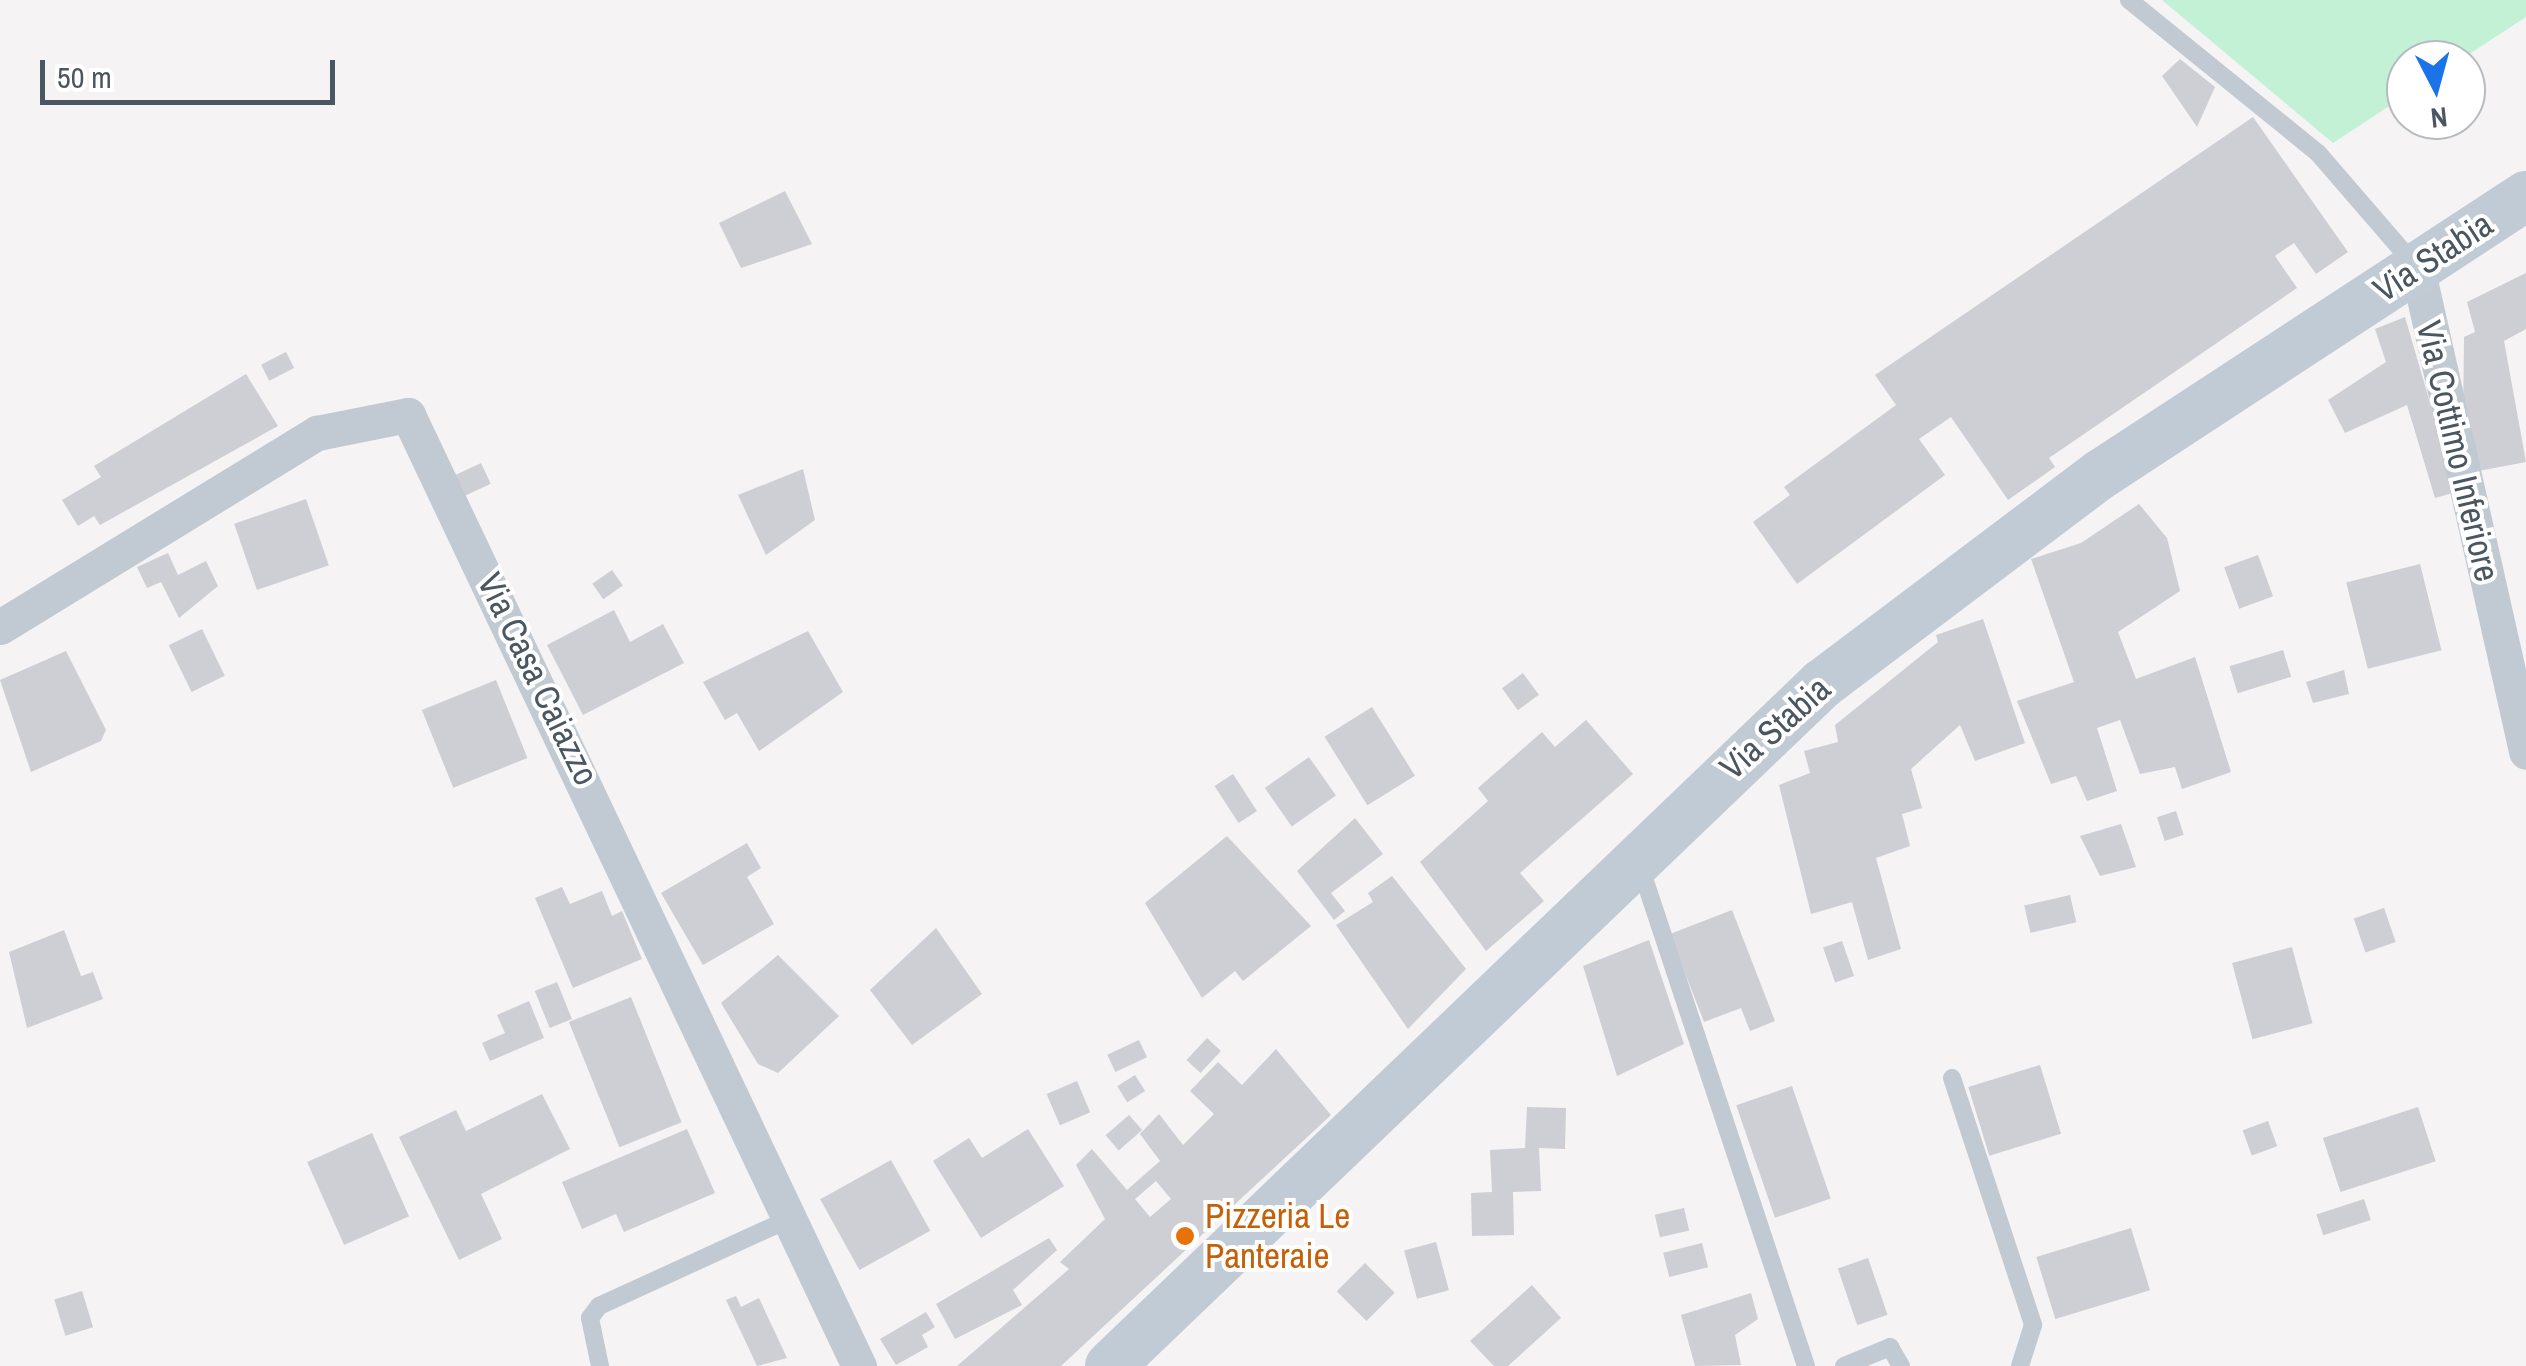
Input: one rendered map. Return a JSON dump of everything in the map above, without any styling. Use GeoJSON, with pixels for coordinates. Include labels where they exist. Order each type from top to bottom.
{"type":"FeatureCollection","features":[{"type":"Feature","properties":{"kind":"main road","name":"Via Stabia"},"geometry":{"type":"LineString","coordinates":[[1110,1366],[1636,856],[1838,672],[2101,474],[2526,196]]}},
{"type":"Feature","properties":{"kind":"street","name":"Via Cottimo Inferiore"},"geometry":{"type":"LineString","coordinates":[[2417,268],[2526,752]]}},
{"type":"Feature","properties":{"kind":"street","name":"Via Casa Caiazzo"},"geometry":{"type":"LineString","coordinates":[[0,627],[317,433],[408,415],[628,864],[787,1220],[859,1366]]}},
{"type":"Feature","properties":{"kind":"lane"},"geometry":{"type":"LineString","coordinates":[[2129,0],[2318,154],[2417,268]]}},
{"type":"Feature","properties":{"kind":"lane"},"geometry":{"type":"LineString","coordinates":[[1636,856],[1806,1366]]}},
{"type":"Feature","properties":{"kind":"lane"},"geometry":{"type":"LineString","coordinates":[[1952,1078],[2033,1325],[2020,1366]]}},
{"type":"Feature","properties":{"kind":"lane"},"geometry":{"type":"LineString","coordinates":[[600,1366],[590,1318],[599,1306],[787,1220]]}},
{"type":"Feature","properties":{"kind":"lane"},"geometry":{"type":"LineString","coordinates":[[1844,1366],[1890,1347],[1901,1366]]}},
{"type":"Feature","properties":{"kind":"green space"},"geometry":{"type":"Polygon","coordinates":[[[2162,0],[2526,0],[2526,17],[2486,43],[2486,40],[2386,40],[2386,108],[2333,143],[2162,0]]]}},
{"type":"Feature","properties":{"kind":"building"},"geometry":{"type":"Polygon","coordinates":[[[2180,59],[2215,87],[2197,127],[2162,76],[2180,59]]]}},
{"type":"Feature","properties":{"kind":"building"},"geometry":{"type":"Polygon","coordinates":[[[2253,117],[2348,252],[2316,274],[2294,243],[2275,256],[2297,288],[2049,458],[2055,467],[2008,500],[1951,417],[1919,439],[1945,475],[1797,584],[1753,522],[1790,495],[1784,487],[1896,405],[1875,375],[2253,117]]]}},
{"type":"Feature","properties":{"kind":"building"},"geometry":{"type":"Polygon","coordinates":[[[785,191],[812,244],[741,268],[719,223],[785,191]]]}},
{"type":"Feature","properties":{"kind":"building"},"geometry":{"type":"Polygon","coordinates":[[[2526,273],[2526,329],[2504,341],[2526,462],[2473,472],[2463,425],[2464,337],[2475,332],[2467,302],[2526,273]]]}},
{"type":"Feature","properties":{"kind":"building"},"geometry":{"type":"Polygon","coordinates":[[[2405,317],[2456,492],[2435,498],[2407,405],[2345,433],[2328,400],[2386,362],[2375,329],[2405,317]]]}},
{"type":"Feature","properties":{"kind":"building"},"geometry":{"type":"Polygon","coordinates":[[[286,352],[294,368],[269,381],[261,365],[286,352]]]}},
{"type":"Feature","properties":{"kind":"building"},"geometry":{"type":"Polygon","coordinates":[[[246,374],[278,426],[100,525],[94,516],[78,526],[62,500],[101,477],[94,466],[246,374]]]}},
{"type":"Feature","properties":{"kind":"building"},"geometry":{"type":"Polygon","coordinates":[[[481,463],[491,484],[464,497],[454,476],[481,463]]]}},
{"type":"Feature","properties":{"kind":"building"},"geometry":{"type":"Polygon","coordinates":[[[803,469],[815,520],[766,555],[738,495],[803,469]]]}},
{"type":"Feature","properties":{"kind":"building"},"geometry":{"type":"Polygon","coordinates":[[[306,499],[329,565],[257,590],[234,524],[306,499]]]}},
{"type":"Feature","properties":{"kind":"building"},"geometry":{"type":"Polygon","coordinates":[[[2139,504],[2167,538],[2180,591],[2118,632],[2136,679],[2195,657],[2231,772],[2182,789],[2175,767],[2140,774],[2120,720],[2097,728],[2117,791],[2087,801],[2076,776],[2051,784],[2017,701],[2074,682],[2031,559],[2081,543],[2139,504]]]}},
{"type":"Feature","properties":{"kind":"building"},"geometry":{"type":"Polygon","coordinates":[[[168,553],[178,575],[206,561],[218,586],[179,618],[161,582],[147,588],[137,567],[168,553]]]}},
{"type":"Feature","properties":{"kind":"building"},"geometry":{"type":"Polygon","coordinates":[[[2258,555],[2273,596],[2239,609],[2224,567],[2258,555]]]}},
{"type":"Feature","properties":{"kind":"building"},"geometry":{"type":"Polygon","coordinates":[[[2420,564],[2442,650],[2368,669],[2346,582],[2420,564]]]}},
{"type":"Feature","properties":{"kind":"building"},"geometry":{"type":"Polygon","coordinates":[[[612,570],[623,586],[603,599],[592,584],[612,570]]]}},
{"type":"Feature","properties":{"kind":"building"},"geometry":{"type":"Polygon","coordinates":[[[614,610],[630,642],[663,624],[684,663],[583,715],[547,645],[614,610]]]}},
{"type":"Feature","properties":{"kind":"building"},"geometry":{"type":"Polygon","coordinates":[[[1983,619],[2025,743],[1975,761],[1960,725],[1911,769],[1922,808],[1902,814],[1910,846],[1876,858],[1901,949],[1868,960],[1852,902],[1811,914],[1779,785],[1810,773],[1804,751],[1838,742],[1835,725],[1938,642],[1936,635],[1983,619]]]}},
{"type":"Feature","properties":{"kind":"building"},"geometry":{"type":"Polygon","coordinates":[[[202,629],[225,676],[192,692],[169,645],[202,629]]]}},
{"type":"Feature","properties":{"kind":"building"},"geometry":{"type":"Polygon","coordinates":[[[808,631],[843,692],[759,751],[737,713],[725,720],[703,682],[808,631]]]}},
{"type":"Feature","properties":{"kind":"building"},"geometry":{"type":"Polygon","coordinates":[[[2283,650],[2291,677],[2238,693],[2229,666],[2283,650]]]}},
{"type":"Feature","properties":{"kind":"building"},"geometry":{"type":"Polygon","coordinates":[[[66,651],[106,730],[101,741],[31,772],[0,680],[66,651]]]}},
{"type":"Feature","properties":{"kind":"building"},"geometry":{"type":"Polygon","coordinates":[[[2344,670],[2349,694],[2313,703],[2306,682],[2344,670]]]}},
{"type":"Feature","properties":{"kind":"building"},"geometry":{"type":"Polygon","coordinates":[[[1523,673],[1539,695],[1518,710],[1502,688],[1523,673]]]}},
{"type":"Feature","properties":{"kind":"building"},"geometry":{"type":"Polygon","coordinates":[[[496,680],[527,758],[453,788],[422,710],[496,680]]]}},
{"type":"Feature","properties":{"kind":"building"},"geometry":{"type":"Polygon","coordinates":[[[1372,707],[1415,776],[1367,805],[1325,737],[1372,707]]]}},
{"type":"Feature","properties":{"kind":"building"},"geometry":{"type":"Polygon","coordinates":[[[1586,720],[1633,774],[1520,873],[1544,901],[1486,951],[1420,862],[1488,801],[1478,788],[1542,732],[1555,747],[1586,720]]]}},
{"type":"Feature","properties":{"kind":"building"},"geometry":{"type":"Polygon","coordinates":[[[1309,757],[1336,796],[1292,826],[1265,788],[1309,757]]]}},
{"type":"Feature","properties":{"kind":"building"},"geometry":{"type":"Polygon","coordinates":[[[1233,774],[1257,811],[1239,823],[1215,786],[1233,774]]]}},
{"type":"Feature","properties":{"kind":"building"},"geometry":{"type":"Polygon","coordinates":[[[2176,811],[2184,835],[2165,841],[2157,817],[2176,811]]]}},
{"type":"Feature","properties":{"kind":"building"},"geometry":{"type":"Polygon","coordinates":[[[1355,818],[1383,854],[1331,893],[1345,911],[1334,920],[1297,871],[1355,818]]]}},
{"type":"Feature","properties":{"kind":"building"},"geometry":{"type":"Polygon","coordinates":[[[2121,824],[2136,867],[2100,876],[2080,836],[2121,824]]]}},
{"type":"Feature","properties":{"kind":"building"},"geometry":{"type":"Polygon","coordinates":[[[1227,836],[1311,926],[1243,981],[1235,971],[1202,998],[1145,903],[1227,836]]]}},
{"type":"Feature","properties":{"kind":"building"},"geometry":{"type":"Polygon","coordinates":[[[747,843],[761,868],[747,877],[774,924],[703,965],[661,893],[747,843]]]}},
{"type":"Feature","properties":{"kind":"building"},"geometry":{"type":"Polygon","coordinates":[[[1392,876],[1466,969],[1408,1029],[1336,925],[1373,902],[1368,893],[1392,876]]]}},
{"type":"Feature","properties":{"kind":"building"},"geometry":{"type":"Polygon","coordinates":[[[562,887],[570,904],[602,891],[612,916],[622,911],[642,959],[573,988],[535,898],[562,887]]]}},
{"type":"Feature","properties":{"kind":"building"},"geometry":{"type":"Polygon","coordinates":[[[2070,895],[2076,922],[2031,933],[2024,906],[2070,895]]]}},
{"type":"Feature","properties":{"kind":"building"},"geometry":{"type":"Polygon","coordinates":[[[2384,908],[2396,942],[2365,952],[2354,918],[2384,908]]]}},
{"type":"Feature","properties":{"kind":"building"},"geometry":{"type":"Polygon","coordinates":[[[1732,910],[1775,1021],[1750,1031],[1741,1008],[1704,1022],[1670,934],[1732,910]]]}},
{"type":"Feature","properties":{"kind":"building"},"geometry":{"type":"Polygon","coordinates":[[[936,928],[982,994],[912,1045],[870,990],[936,928]]]}},
{"type":"Feature","properties":{"kind":"building"},"geometry":{"type":"Polygon","coordinates":[[[64,930],[81,976],[93,972],[103,999],[27,1028],[9,952],[64,930]]]}},
{"type":"Feature","properties":{"kind":"building"},"geometry":{"type":"Polygon","coordinates":[[[1649,940],[1684,1044],[1617,1076],[1583,966],[1649,940]]]}},
{"type":"Feature","properties":{"kind":"building"},"geometry":{"type":"Polygon","coordinates":[[[1842,941],[1854,976],[1835,982],[1823,948],[1842,941]]]}},
{"type":"Feature","properties":{"kind":"building"},"geometry":{"type":"Polygon","coordinates":[[[2292,947],[2312,1023],[2253,1039],[2232,963],[2292,947]]]}},
{"type":"Feature","properties":{"kind":"building"},"geometry":{"type":"Polygon","coordinates":[[[778,955],[839,1016],[778,1073],[758,1064],[721,1003],[778,955]]]}},
{"type":"Feature","properties":{"kind":"building"},"geometry":{"type":"Polygon","coordinates":[[[557,982],[572,1019],[550,1028],[535,991],[557,982]]]}},
{"type":"Feature","properties":{"kind":"building"},"geometry":{"type":"Polygon","coordinates":[[[631,997],[682,1122],[619,1147],[569,1022],[631,997]]]}},
{"type":"Feature","properties":{"kind":"building"},"geometry":{"type":"Polygon","coordinates":[[[529,1001],[544,1038],[490,1061],[482,1043],[505,1033],[497,1015],[529,1001]]]}},
{"type":"Feature","properties":{"kind":"building"},"geometry":{"type":"Polygon","coordinates":[[[1207,1038],[1221,1051],[1200,1073],[1187,1060],[1207,1038]]]}},
{"type":"Feature","properties":{"kind":"building"},"geometry":{"type":"Polygon","coordinates":[[[1139,1040],[1147,1057],[1115,1072],[1107,1055],[1139,1040]]]}},
{"type":"Feature","properties":{"kind":"building"},"geometry":{"type":"Polygon","coordinates":[[[1276,1049],[1331,1115],[1061,1366],[957,1366],[1069,1269],[1060,1262],[1105,1219],[1076,1165],[1092,1149],[1127,1190],[1160,1161],[1140,1134],[1159,1114],[1183,1145],[1214,1114],[1190,1091],[1218,1062],[1242,1085],[1276,1049]],[[1156,1181],[1135,1199],[1150,1217],[1171,1199],[1156,1181]]]}},
{"type":"Feature","properties":{"kind":"building"},"geometry":{"type":"Polygon","coordinates":[[[2040,1065],[2061,1134],[1989,1156],[1968,1087],[2040,1065]]]}},
{"type":"Feature","properties":{"kind":"building"},"geometry":{"type":"Polygon","coordinates":[[[1135,1075],[1145,1091],[1127,1102],[1117,1086],[1135,1075]]]}},
{"type":"Feature","properties":{"kind":"building"},"geometry":{"type":"Polygon","coordinates":[[[1077,1081],[1090,1112],[1060,1125],[1047,1094],[1077,1081]]]}},
{"type":"Feature","properties":{"kind":"building"},"geometry":{"type":"Polygon","coordinates":[[[1792,1086],[1831,1199],[1775,1218],[1736,1105],[1792,1086]]]}},
{"type":"Feature","properties":{"kind":"building"},"geometry":{"type":"Polygon","coordinates":[[[542,1094],[570,1149],[481,1194],[502,1239],[459,1260],[399,1137],[456,1110],[466,1131],[542,1094]]]}},
{"type":"Feature","properties":{"kind":"building"},"geometry":{"type":"Polygon","coordinates":[[[1527,1107],[1566,1108],[1565,1149],[1539,1148],[1541,1191],[1513,1192],[1514,1235],[1472,1236],[1471,1193],[1492,1192],[1490,1150],[1525,1148],[1527,1107]]]}},
{"type":"Feature","properties":{"kind":"building"},"geometry":{"type":"Polygon","coordinates":[[[2418,1107],[2436,1161],[2341,1192],[2323,1138],[2418,1107]]]}},
{"type":"Feature","properties":{"kind":"building"},"geometry":{"type":"Polygon","coordinates":[[[1129,1115],[1142,1130],[1119,1150],[1106,1135],[1129,1115]]]}},
{"type":"Feature","properties":{"kind":"building"},"geometry":{"type":"Polygon","coordinates":[[[2268,1121],[2277,1146],[2252,1156],[2243,1130],[2268,1121]]]}},
{"type":"Feature","properties":{"kind":"building"},"geometry":{"type":"Polygon","coordinates":[[[687,1129],[715,1193],[624,1232],[616,1214],[582,1229],[562,1182],[687,1129]]]}},
{"type":"Feature","properties":{"kind":"building"},"geometry":{"type":"Polygon","coordinates":[[[1028,1129],[1064,1186],[981,1238],[933,1161],[969,1138],[982,1158],[1028,1129]]]}},
{"type":"Feature","properties":{"kind":"building"},"geometry":{"type":"Polygon","coordinates":[[[372,1133],[409,1216],[344,1245],[307,1162],[372,1133]]]}},
{"type":"Feature","properties":{"kind":"building"},"geometry":{"type":"Polygon","coordinates":[[[891,1160],[930,1231],[859,1270],[820,1199],[891,1160]]]}},
{"type":"Feature","properties":{"kind":"building"},"geometry":{"type":"Polygon","coordinates":[[[2364,1199],[2371,1220],[2323,1235],[2316,1214],[2364,1199]]]}},
{"type":"Feature","properties":{"kind":"building"},"geometry":{"type":"Polygon","coordinates":[[[1684,1208],[1689,1230],[1660,1237],[1655,1215],[1684,1208]]]}},
{"type":"Feature","properties":{"kind":"building"},"geometry":{"type":"Polygon","coordinates":[[[2131,1228],[2150,1290],[2055,1319],[2036,1257],[2131,1228]]]}},
{"type":"Feature","properties":{"kind":"building"},"geometry":{"type":"Polygon","coordinates":[[[1049,1238],[1057,1250],[1013,1290],[1022,1305],[955,1339],[936,1304],[1049,1238]]]}},
{"type":"Feature","properties":{"kind":"building"},"geometry":{"type":"Polygon","coordinates":[[[1436,1242],[1449,1290],[1417,1299],[1404,1251],[1436,1242]]]}},
{"type":"Feature","properties":{"kind":"building"},"geometry":{"type":"Polygon","coordinates":[[[1702,1243],[1708,1267],[1669,1277],[1663,1253],[1702,1243]]]}},
{"type":"Feature","properties":{"kind":"building"},"geometry":{"type":"Polygon","coordinates":[[[1868,1258],[1888,1315],[1857,1325],[1838,1268],[1868,1258]]]}},
{"type":"Feature","properties":{"kind":"building"},"geometry":{"type":"Polygon","coordinates":[[[1365,1263],[1395,1293],[1366,1321],[1337,1291],[1365,1263]]]}},
{"type":"Feature","properties":{"kind":"building"},"geometry":{"type":"Polygon","coordinates":[[[1532,1285],[1561,1318],[1508,1366],[1494,1366],[1470,1341],[1532,1285]]]}},
{"type":"Feature","properties":{"kind":"building"},"geometry":{"type":"Polygon","coordinates":[[[82,1291],[93,1327],[65,1336],[54,1299],[82,1291]]]}},
{"type":"Feature","properties":{"kind":"building"},"geometry":{"type":"Polygon","coordinates":[[[1751,1293],[1758,1319],[1735,1335],[1741,1365],[1695,1366],[1681,1315],[1751,1293]]]}},
{"type":"Feature","properties":{"kind":"building"},"geometry":{"type":"Polygon","coordinates":[[[736,1296],[741,1307],[759,1298],[787,1358],[757,1366],[726,1300],[736,1296]]]}},
{"type":"Feature","properties":{"kind":"building"},"geometry":{"type":"Polygon","coordinates":[[[926,1312],[935,1327],[922,1335],[928,1347],[896,1365],[880,1339],[926,1312]]]}},
{"type":"Feature","properties":{"kind":"place","name":"Pizzeria Le Panteraie"},"geometry":{"type":"Point","coordinates":[1185,1236]}}]}
